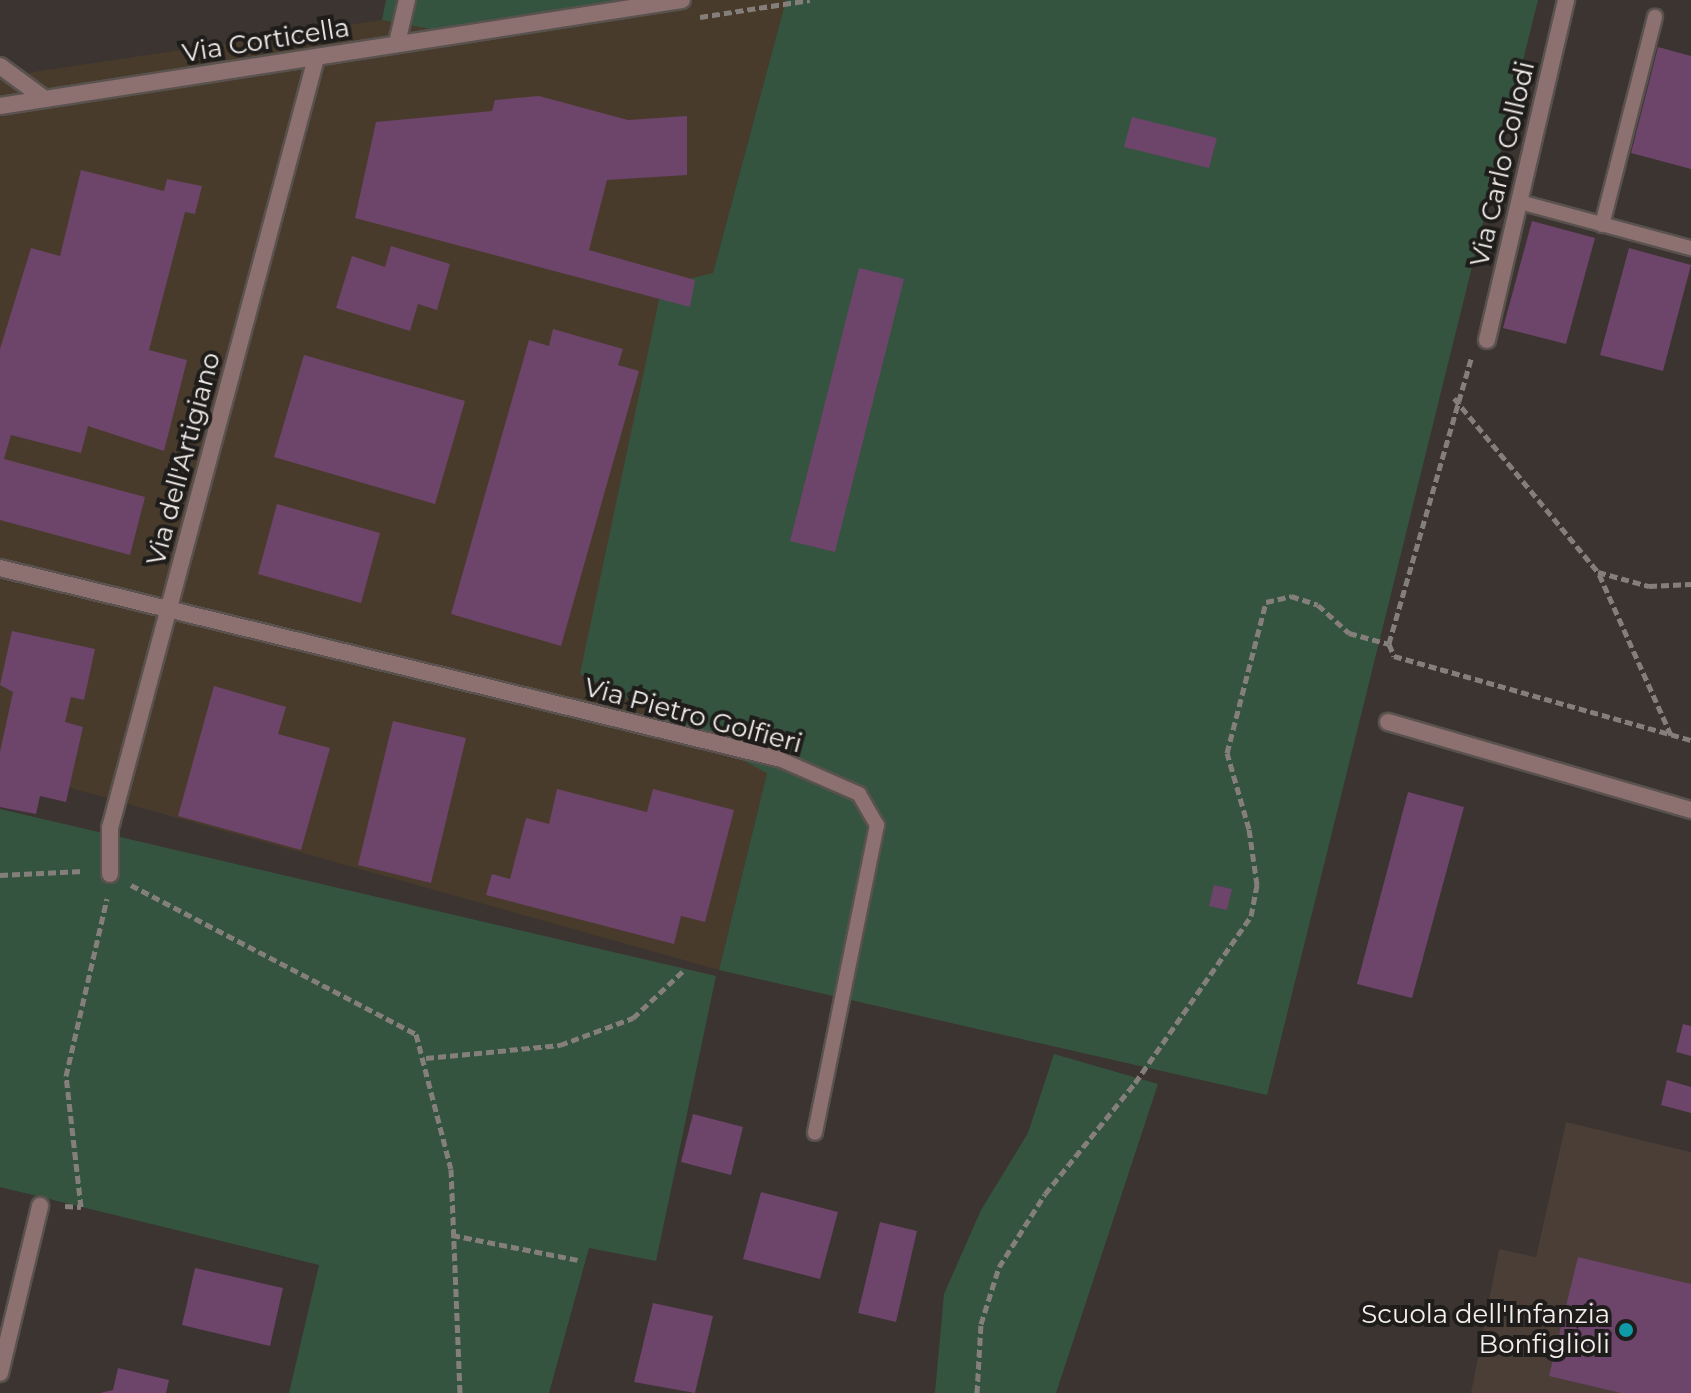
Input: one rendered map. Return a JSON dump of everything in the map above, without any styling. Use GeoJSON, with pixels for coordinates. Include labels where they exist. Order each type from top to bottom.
{"type":"FeatureCollection","features":[{"type":"Feature","properties":{"kind":"street"},"geometry":{"type":"LineString","coordinates":[[397,43],[407,0]]}},
{"type":"Feature","properties":{"kind":"street","name":"Via Corticella"},"geometry":{"type":"LineString","coordinates":[[0,106],[682,0]]}},
{"type":"Feature","properties":{"kind":"street","name":"Via Carlo Collodi"},"geometry":{"type":"LineString","coordinates":[[1487,340],[1566,0]]}},
{"type":"Feature","properties":{"kind":"street","name":"Via dell'Artigiano"},"geometry":{"type":"LineString","coordinates":[[110,874],[110,828],[316,58]]}},
{"type":"Feature","properties":{"kind":"street"},"geometry":{"type":"LineString","coordinates":[[0,66],[45,99]]}},
{"type":"Feature","properties":{"kind":"street","name":"Via Pietro Golfieri"},"geometry":{"type":"LineString","coordinates":[[0,568],[167,613],[777,758]]}},
{"type":"Feature","properties":{"kind":"street"},"geometry":{"type":"LineString","coordinates":[[1388,722],[1691,810]]}},
{"type":"Feature","properties":{"kind":"street"},"geometry":{"type":"LineString","coordinates":[[0,1373],[40,1206]]}},
{"type":"Feature","properties":{"kind":"lane"},"geometry":{"type":"LineString","coordinates":[[1602,225],[1655,17]]}},
{"type":"Feature","properties":{"kind":"lane"},"geometry":{"type":"LineString","coordinates":[[1520,202],[1691,248]]}},
{"type":"Feature","properties":{"kind":"lane","name":"Via Pietro Golfieri"},"geometry":{"type":"LineString","coordinates":[[777,758],[859,794],[877,825],[815,1133]]}},
{"type":"Feature","properties":{"kind":"path"},"geometry":{"type":"LineString","coordinates":[[1487,340],[1454,398],[1389,644],[1394,656],[1419,667],[1691,740]]}},
{"type":"Feature","properties":{"kind":"path"},"geometry":{"type":"LineString","coordinates":[[1454,398],[1598,572],[1671,735]]}},
{"type":"Feature","properties":{"kind":"path"},"geometry":{"type":"LineString","coordinates":[[1598,572],[1649,586],[1691,584]]}},
{"type":"Feature","properties":{"kind":"path"},"geometry":{"type":"LineString","coordinates":[[977,1393],[981,1324],[999,1267],[1045,1194],[1135,1083],[1251,916],[1257,885],[1251,843],[1227,753],[1266,602],[1291,596],[1318,605],[1349,633],[1389,644]]}},
{"type":"Feature","properties":{"kind":"path"},"geometry":{"type":"LineString","coordinates":[[40,1206],[81,1207],[66,1076],[103,936],[110,874]]}},
{"type":"Feature","properties":{"kind":"path"},"geometry":{"type":"LineString","coordinates":[[0,875],[110,874],[387,1013],[416,1034],[426,1058],[451,1169],[460,1393]]}},
{"type":"Feature","properties":{"kind":"path"},"geometry":{"type":"LineString","coordinates":[[426,1058],[560,1045],[633,1018],[683,971]]}},
{"type":"Feature","properties":{"kind":"path"},"geometry":{"type":"LineString","coordinates":[[452,1235],[578,1260]]}},
{"type":"Feature","properties":{"kind":"shaded area"},"geometry":{"type":"Polygon","coordinates":[[[638,0],[786,0],[713,273],[767,773],[719,970],[0,768],[0,77],[382,20],[441,31],[638,0]]]}},
{"type":"Feature","properties":{"kind":"shaded area"},"geometry":{"type":"Polygon","coordinates":[[[1566,1122],[1691,1152],[1691,1393],[1471,1393],[1499,1249],[1536,1257],[1566,1122]]]}},
{"type":"Feature","properties":{"kind":"green space"},"geometry":{"type":"Polygon","coordinates":[[[386,0],[638,0],[441,31],[382,20],[386,0]]]}},
{"type":"Feature","properties":{"kind":"green space"},"geometry":{"type":"Polygon","coordinates":[[[786,0],[1538,0],[1267,1095],[719,970],[767,773],[580,674],[662,286],[713,273],[786,0]]]}},
{"type":"Feature","properties":{"kind":"green space"},"geometry":{"type":"Polygon","coordinates":[[[0,809],[716,976],[656,1261],[589,1248],[549,1393],[289,1393],[319,1265],[0,1187],[0,809]]]}},
{"type":"Feature","properties":{"kind":"green space"},"geometry":{"type":"Polygon","coordinates":[[[1054,1054],[1158,1084],[1056,1393],[935,1393],[944,1294],[981,1210],[1028,1133],[1054,1054]]]}},
{"type":"Feature","properties":{"kind":"building"},"geometry":{"type":"Polygon","coordinates":[[[1658,47],[1691,56],[1691,169],[1631,153],[1658,47]]]}},
{"type":"Feature","properties":{"kind":"building"},"geometry":{"type":"Polygon","coordinates":[[[539,96],[628,120],[687,116],[687,175],[607,180],[589,250],[695,280],[690,307],[355,218],[376,122],[492,111],[495,100],[539,96]]]}},
{"type":"Feature","properties":{"kind":"building"},"geometry":{"type":"Polygon","coordinates":[[[1132,117],[1217,138],[1209,168],[1124,147],[1132,117]]]}},
{"type":"Feature","properties":{"kind":"building"},"geometry":{"type":"Polygon","coordinates":[[[81,170],[164,191],[167,179],[202,186],[195,214],[185,212],[149,350],[187,360],[164,451],[88,426],[81,453],[11,435],[4,459],[145,497],[130,555],[0,520],[0,349],[31,248],[60,256],[81,170]]]}},
{"type":"Feature","properties":{"kind":"building"},"geometry":{"type":"Polygon","coordinates":[[[1532,221],[1595,238],[1566,344],[1503,328],[1532,221]]]}},
{"type":"Feature","properties":{"kind":"building"},"geometry":{"type":"Polygon","coordinates":[[[391,246],[450,264],[437,310],[418,304],[410,331],[336,308],[352,256],[385,267],[391,246]]]}},
{"type":"Feature","properties":{"kind":"building"},"geometry":{"type":"Polygon","coordinates":[[[1629,248],[1691,265],[1663,371],[1600,355],[1629,248]]]}},
{"type":"Feature","properties":{"kind":"building"},"geometry":{"type":"Polygon","coordinates":[[[859,268],[904,279],[835,552],[790,541],[859,268]]]}},
{"type":"Feature","properties":{"kind":"building"},"geometry":{"type":"Polygon","coordinates":[[[553,329],[623,349],[618,365],[639,371],[561,646],[451,614],[529,340],[549,346],[553,329]]]}},
{"type":"Feature","properties":{"kind":"building"},"geometry":{"type":"Polygon","coordinates":[[[304,355],[465,401],[435,504],[274,457],[304,355]]]}},
{"type":"Feature","properties":{"kind":"building"},"geometry":{"type":"Polygon","coordinates":[[[277,504],[380,533],[361,603],[258,574],[277,504]]]}},
{"type":"Feature","properties":{"kind":"building"},"geometry":{"type":"Polygon","coordinates":[[[12,631],[95,649],[84,700],[71,697],[65,722],[83,727],[66,802],[40,796],[36,814],[0,807],[0,752],[13,692],[0,685],[12,631]]]}},
{"type":"Feature","properties":{"kind":"building"},"geometry":{"type":"Polygon","coordinates":[[[214,686],[286,707],[278,734],[330,748],[301,850],[178,816],[214,686]]]}},
{"type":"Feature","properties":{"kind":"building"},"geometry":{"type":"Polygon","coordinates":[[[393,721],[466,738],[431,883],[358,865],[393,721]]]}},
{"type":"Feature","properties":{"kind":"building"},"geometry":{"type":"Polygon","coordinates":[[[557,789],[647,812],[653,789],[734,810],[705,922],[681,916],[674,944],[486,895],[492,874],[510,879],[526,818],[549,824],[557,789]]]}},
{"type":"Feature","properties":{"kind":"building"},"geometry":{"type":"Polygon","coordinates":[[[1408,792],[1464,807],[1412,998],[1357,984],[1408,792]]]}},
{"type":"Feature","properties":{"kind":"building"},"geometry":{"type":"Polygon","coordinates":[[[1214,885],[1232,889],[1227,910],[1209,906],[1214,885]]]}},
{"type":"Feature","properties":{"kind":"building"},"geometry":{"type":"Polygon","coordinates":[[[1683,1024],[1691,1026],[1691,1056],[1676,1052],[1683,1024]]]}},
{"type":"Feature","properties":{"kind":"building"},"geometry":{"type":"Polygon","coordinates":[[[1667,1080],[1691,1087],[1691,1113],[1661,1105],[1667,1080]]]}},
{"type":"Feature","properties":{"kind":"building"},"geometry":{"type":"Polygon","coordinates":[[[693,1114],[743,1127],[731,1175],[681,1162],[693,1114]]]}},
{"type":"Feature","properties":{"kind":"building"},"geometry":{"type":"Polygon","coordinates":[[[761,1192],[838,1212],[820,1279],[743,1259],[761,1192]]]}},
{"type":"Feature","properties":{"kind":"building"},"geometry":{"type":"Polygon","coordinates":[[[880,1222],[917,1231],[896,1322],[858,1313],[880,1222]]]}},
{"type":"Feature","properties":{"kind":"building","name":"Scuola dell'Infanzia Bonfiglioli"},"geometry":{"type":"Polygon","coordinates":[[[1578,1257],[1691,1284],[1691,1393],[1621,1393],[1549,1376],[1578,1257]]]}},
{"type":"Feature","properties":{"kind":"building"},"geometry":{"type":"Polygon","coordinates":[[[195,1268],[283,1288],[270,1346],[182,1325],[195,1268]]]}},
{"type":"Feature","properties":{"kind":"building"},"geometry":{"type":"Polygon","coordinates":[[[653,1303],[713,1316],[695,1393],[634,1382],[653,1303]]]}},
{"type":"Feature","properties":{"kind":"building"},"geometry":{"type":"Polygon","coordinates":[[[118,1368],[169,1380],[166,1393],[100,1393],[113,1390],[118,1368]]]}},
{"type":"Feature","properties":{"kind":"place","name":"Scuola dell'Infanzia Bonfiglioli"},"geometry":{"type":"Point","coordinates":[1626,1330]}}]}
